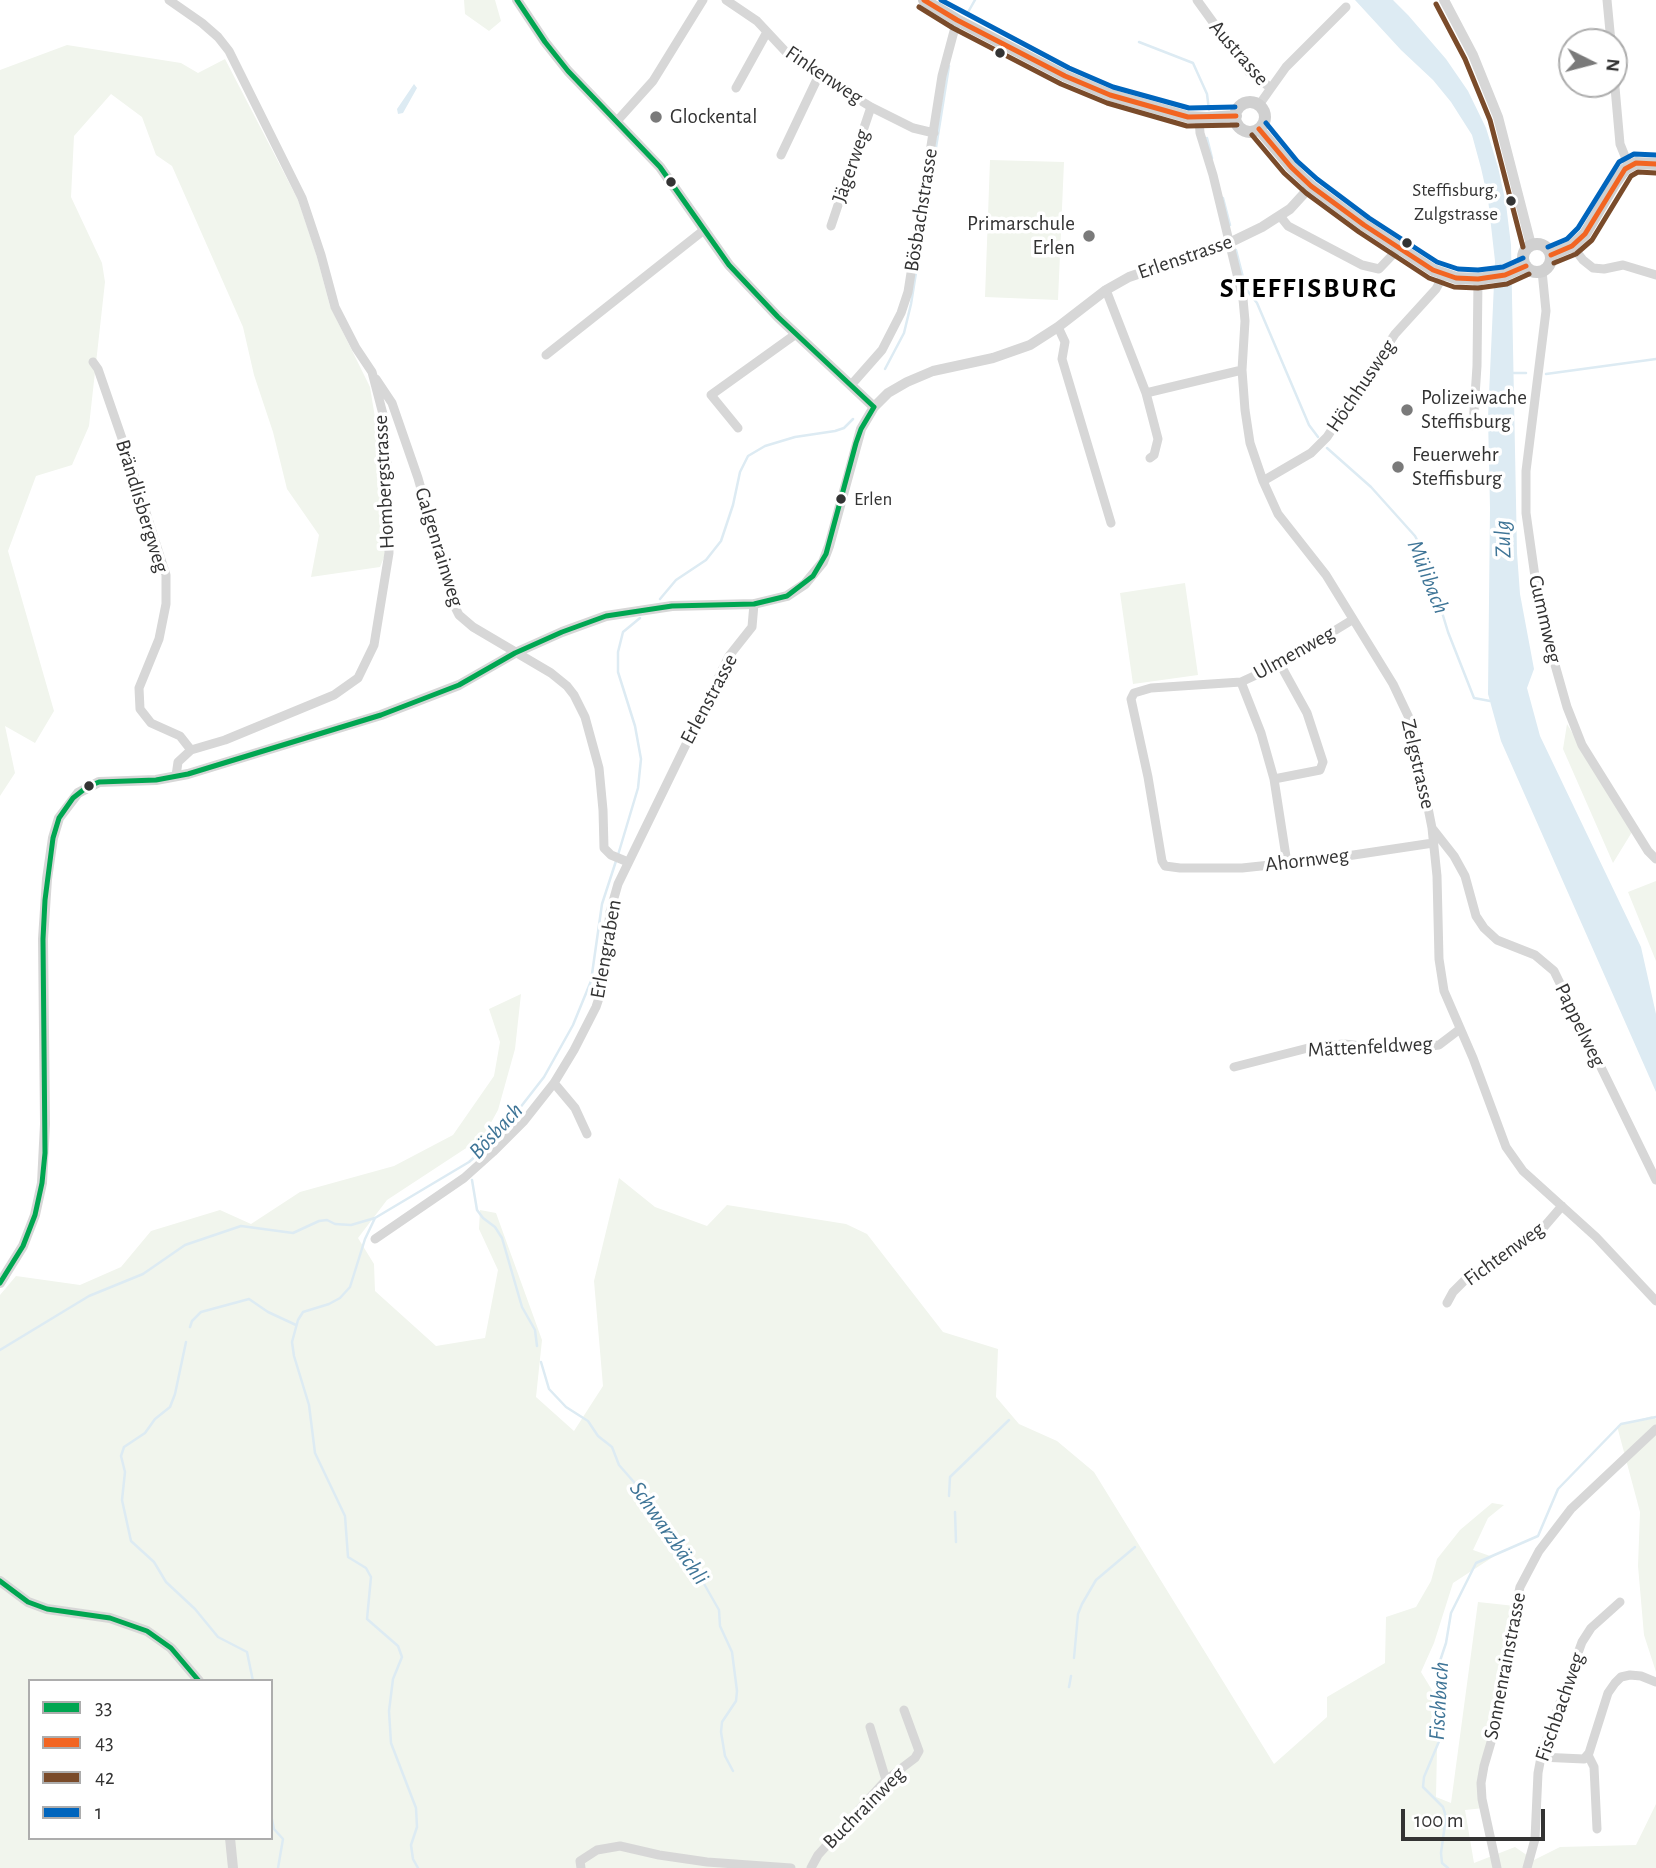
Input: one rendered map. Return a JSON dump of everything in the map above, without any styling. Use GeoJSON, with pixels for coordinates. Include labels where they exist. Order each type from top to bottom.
{"type":"FeatureCollection","features":[{"type":"Feature","properties":{"kind":"main road"},"geometry":{"type":"LineString","coordinates":[[923,0],[1065,76],[1110,95],[1161,111],[1199,118],[1236,116]]}},
{"type":"Feature","properties":{"kind":"main road"},"geometry":{"type":"LineString","coordinates":[[1244,104],[1259,105],[1265,117],[1259,129],[1251,132],[1243,130],[1237,124],[1238,109],[1244,104]]}},
{"type":"Feature","properties":{"kind":"main road"},"geometry":{"type":"LineString","coordinates":[[1259,129],[1311,186],[1399,248],[1444,274],[1481,279],[1513,272],[1526,266]]}},
{"type":"Feature","properties":{"kind":"main road"},"geometry":{"type":"LineString","coordinates":[[1551,255],[1572,246],[1589,229],[1615,183],[1629,166],[1641,163],[1656,164]]}},
{"type":"Feature","properties":{"kind":"main road"},"geometry":{"type":"LineString","coordinates":[[1541,244],[1551,255],[1549,266],[1542,271],[1535,272],[1526,266],[1524,253],[1531,245],[1541,244]]}},
{"type":"Feature","properties":{"kind":"street","name":"Hombergstrasse"},"geometry":{"type":"LineString","coordinates":[[169,0],[202,23],[229,51],[302,198],[335,307],[372,372],[384,418],[388,474],[389,553],[374,645],[364,668],[351,685],[334,695],[225,740],[191,750]]}},
{"type":"Feature","properties":{"kind":"street"},"geometry":{"type":"LineString","coordinates":[[517,0],[568,71],[660,167],[729,265],[796,334],[874,407]]}},
{"type":"Feature","properties":{"kind":"street"},"geometry":{"type":"LineString","coordinates":[[617,121],[653,81],[703,0]]}},
{"type":"Feature","properties":{"kind":"street","name":"Finkenweg"},"geometry":{"type":"LineString","coordinates":[[726,0],[750,15],[792,57],[819,75],[871,107],[913,128],[934,134]]}},
{"type":"Feature","properties":{"kind":"street","name":"Austrasse"},"geometry":{"type":"LineString","coordinates":[[1196,0],[1249,72],[1271,89],[1259,105]]}},
{"type":"Feature","properties":{"kind":"street"},"geometry":{"type":"LineString","coordinates":[[1444,0],[1473,55],[1499,117],[1531,245]]}},
{"type":"Feature","properties":{"kind":"street"},"geometry":{"type":"LineString","coordinates":[[1607,0],[1610,28]]}},
{"type":"Feature","properties":{"kind":"street"},"geometry":{"type":"LineString","coordinates":[[1271,89],[1286,67],[1346,7]]}},
{"type":"Feature","properties":{"kind":"street","name":"Bösbachstrasse"},"geometry":{"type":"LineString","coordinates":[[852,384],[882,350],[901,313],[908,292],[942,76],[957,20]]}},
{"type":"Feature","properties":{"kind":"street"},"geometry":{"type":"LineString","coordinates":[[736,88],[767,32]]}},
{"type":"Feature","properties":{"kind":"street"},"geometry":{"type":"LineString","coordinates":[[781,155],[819,75]]}},
{"type":"Feature","properties":{"kind":"street"},"geometry":{"type":"LineString","coordinates":[[1616,98],[1620,144],[1629,166]]}},
{"type":"Feature","properties":{"kind":"street","name":"Jägerweg"},"geometry":{"type":"LineString","coordinates":[[831,226],[871,107]]}},
{"type":"Feature","properties":{"kind":"street","name":"Zelgstrasse"},"geometry":{"type":"LineString","coordinates":[[1199,118],[1200,133],[1245,306],[1242,370],[1247,428],[1263,481],[1278,514],[1326,575],[1393,684],[1411,722],[1432,828],[1444,991],[1506,1147],[1523,1171],[1596,1237],[1656,1301]]}},
{"type":"Feature","properties":{"kind":"street","name":"Erlenstrasse"},"geometry":{"type":"LineString","coordinates":[[624,861],[729,656],[752,627],[754,604],[775,601],[797,590],[813,576],[822,562],[829,546],[861,429],[874,407],[888,393],[921,375],[1012,353],[1030,345],[1106,290],[1151,268],[1229,243],[1280,216],[1311,186]]}},
{"type":"Feature","properties":{"kind":"street"},"geometry":{"type":"LineString","coordinates":[[1280,216],[1288,226],[1362,265],[1379,269],[1399,248]]}},
{"type":"Feature","properties":{"kind":"street"},"geometry":{"type":"LineString","coordinates":[[546,355],[704,230]]}},
{"type":"Feature","properties":{"kind":"street"},"geometry":{"type":"LineString","coordinates":[[1572,246],[1593,268],[1623,265],[1656,275]]}},
{"type":"Feature","properties":{"kind":"street","name":"Gummweg"},"geometry":{"type":"LineString","coordinates":[[1542,271],[1546,311],[1526,471],[1527,523],[1541,612],[1567,706],[1583,745],[1648,851],[1656,859]]}},
{"type":"Feature","properties":{"kind":"street","name":"Höchhusweg"},"geometry":{"type":"LineString","coordinates":[[1263,481],[1311,453],[1327,438],[1395,334],[1436,289],[1444,274]]}},
{"type":"Feature","properties":{"kind":"street"},"geometry":{"type":"LineString","coordinates":[[1473,426],[1481,279]]}},
{"type":"Feature","properties":{"kind":"street"},"geometry":{"type":"LineString","coordinates":[[1106,290],[1146,393],[1158,439],[1154,455],[1150,458]]}},
{"type":"Feature","properties":{"kind":"street"},"geometry":{"type":"LineString","coordinates":[[1058,327],[1065,342],[1062,359],[1111,523]]}},
{"type":"Feature","properties":{"kind":"street"},"geometry":{"type":"LineString","coordinates":[[738,428],[711,395],[796,334]]}},
{"type":"Feature","properties":{"kind":"street","name":"Brändlisbergweg"},"geometry":{"type":"LineString","coordinates":[[93,362],[98,369],[126,450],[166,575],[166,604],[159,639],[139,688],[140,709],[151,723],[180,736],[191,750]]}},
{"type":"Feature","properties":{"kind":"street"},"geometry":{"type":"LineString","coordinates":[[1146,393],[1242,370]]}},
{"type":"Feature","properties":{"kind":"street","name":"Galgenrainweg"},"geometry":{"type":"LineString","coordinates":[[372,372],[392,403],[418,478],[454,605],[466,622],[559,679],[580,705],[599,768],[604,810],[603,844],[606,852],[624,861]]}},
{"type":"Feature","properties":{"kind":"street"},"geometry":{"type":"LineString","coordinates":[[0,1283],[23,1246],[35,1215],[42,1182],[45,1124],[43,939],[47,879],[56,827],[67,805],[87,787],[114,780],[156,780],[176,776],[228,763],[381,715],[459,685],[515,653],[584,623],[619,613],[679,606],[754,604]]}},
{"type":"Feature","properties":{"kind":"street","name":"Ulmenweg"},"geometry":{"type":"LineString","coordinates":[[1180,868],[1165,866],[1161,861],[1148,777],[1130,699],[1134,693],[1151,688],[1241,682],[1280,664],[1352,620]]}},
{"type":"Feature","properties":{"kind":"street"},"geometry":{"type":"LineString","coordinates":[[1274,779],[1320,769],[1323,762],[1307,713],[1280,664]]}},
{"type":"Feature","properties":{"kind":"street"},"geometry":{"type":"LineString","coordinates":[[1241,682],[1261,733],[1274,779],[1287,863]]}},
{"type":"Feature","properties":{"kind":"street"},"geometry":{"type":"LineString","coordinates":[[176,776],[178,762],[191,750]]}},
{"type":"Feature","properties":{"kind":"street","name":"Pappelweg"},"geometry":{"type":"LineString","coordinates":[[1432,828],[1460,866],[1476,916],[1484,928],[1497,940],[1535,955],[1554,971],[1656,1180]]}},
{"type":"Feature","properties":{"kind":"street","name":"Ahornweg"},"geometry":{"type":"LineString","coordinates":[[1180,868],[1241,868],[1433,843]]}},
{"type":"Feature","properties":{"kind":"street","name":"Erlengraben"},"geometry":{"type":"LineString","coordinates":[[375,1239],[464,1178],[508,1138],[554,1083],[596,1007],[604,978],[614,897],[624,861]]}},
{"type":"Feature","properties":{"kind":"street","name":"Mättenfeldweg"},"geometry":{"type":"LineString","coordinates":[[1234,1067],[1312,1047],[1344,1044],[1396,1050],[1440,1045],[1461,1029]]}},
{"type":"Feature","properties":{"kind":"street"},"geometry":{"type":"LineString","coordinates":[[554,1083],[575,1108],[587,1134]]}},
{"type":"Feature","properties":{"kind":"street","name":"Fichtenweg"},"geometry":{"type":"LineString","coordinates":[[1447,1303],[1468,1277],[1491,1266],[1536,1236],[1562,1206]]}},
{"type":"Feature","properties":{"kind":"street","name":"Sonnenrainstrasse"},"geometry":{"type":"LineString","coordinates":[[1497,1868],[1481,1783],[1501,1708],[1511,1628],[1520,1587],[1539,1551],[1571,1509],[1656,1429]]}},
{"type":"Feature","properties":{"kind":"street"},"geometry":{"type":"LineString","coordinates":[[0,1581],[27,1601],[47,1609],[110,1618],[147,1631],[172,1648],[197,1679]]}},
{"type":"Feature","properties":{"kind":"street","name":"Fischbachweg"},"geometry":{"type":"LineString","coordinates":[[1527,1868],[1535,1839],[1540,1757],[1582,1642],[1591,1628],[1620,1602]]}},
{"type":"Feature","properties":{"kind":"street"},"geometry":{"type":"LineString","coordinates":[[1597,1829],[1594,1766],[1588,1755],[1608,1693],[1621,1678],[1630,1675],[1656,1682]]}},
{"type":"Feature","properties":{"kind":"street","name":"Buchrainweg"},"geometry":{"type":"LineString","coordinates":[[811,1868],[818,1855],[886,1780],[915,1758],[919,1751],[904,1710]]}},
{"type":"Feature","properties":{"kind":"street"},"geometry":{"type":"LineString","coordinates":[[870,1727],[886,1780]]}},
{"type":"Feature","properties":{"kind":"street"},"geometry":{"type":"LineString","coordinates":[[1540,1757],[1578,1759],[1588,1755]]}},
{"type":"Feature","properties":{"kind":"street"},"geometry":{"type":"LineString","coordinates":[[230,1840],[233,1868]]}},
{"type":"Feature","properties":{"kind":"street"},"geometry":{"type":"LineString","coordinates":[[581,1864],[604,1848],[620,1846],[695,1861],[790,1868]]}},
{"type":"Feature","properties":{"kind":"shaded area"},"geometry":{"type":"Polygon","coordinates":[[[464,0],[495,0],[501,21],[489,31],[465,14],[464,0]]]}},
{"type":"Feature","properties":{"kind":"shaded area"},"geometry":{"type":"Polygon","coordinates":[[[67,45],[181,63],[198,73],[225,59],[298,200],[330,306],[370,387],[384,473],[385,555],[380,567],[311,577],[319,535],[287,489],[243,327],[172,166],[156,155],[142,117],[111,94],[74,136],[71,197],[102,263],[105,282],[89,426],[72,465],[36,476],[8,551],[54,711],[35,743],[5,726],[15,773],[0,796],[0,70],[67,45]]]}},
{"type":"Feature","properties":{"kind":"shaded area"},"geometry":{"type":"Polygon","coordinates":[[[990,160],[1064,162],[1058,300],[985,297],[990,160]]]}},
{"type":"Feature","properties":{"kind":"shaded area"},"geometry":{"type":"Polygon","coordinates":[[[1185,583],[1198,675],[1133,684],[1120,593],[1185,583]]]}},
{"type":"Feature","properties":{"kind":"shaded area"},"geometry":{"type":"Polygon","coordinates":[[[1567,724],[1632,832],[1613,863],[1563,749],[1567,724]]]}},
{"type":"Feature","properties":{"kind":"shaded area"},"geometry":{"type":"Polygon","coordinates":[[[1656,881],[1656,961],[1628,892],[1656,881]]]}},
{"type":"Feature","properties":{"kind":"shaded area"},"geometry":{"type":"Polygon","coordinates":[[[521,994],[515,1049],[498,1110],[483,1137],[387,1200],[358,1238],[374,1264],[375,1291],[436,1346],[485,1338],[498,1270],[479,1229],[480,1210],[496,1213],[542,1340],[536,1397],[574,1431],[603,1386],[594,1281],[619,1178],[655,1207],[707,1226],[727,1205],[846,1224],[867,1234],[943,1332],[998,1349],[996,1397],[1019,1424],[1057,1441],[1094,1472],[1274,1764],[1327,1717],[1327,1697],[1385,1663],[1386,1617],[1416,1607],[1431,1581],[1437,1559],[1460,1530],[1492,1503],[1504,1505],[1488,1518],[1473,1550],[1493,1557],[1453,1583],[1434,1643],[1421,1672],[1438,1700],[1436,1797],[1451,1803],[1478,1602],[1515,1606],[1506,1673],[1484,1766],[1484,1808],[1465,1810],[1474,1863],[1515,1847],[1534,1860],[1560,1847],[1636,1845],[1656,1804],[1656,1868],[0,1868],[0,1295],[16,1276],[80,1285],[121,1267],[151,1231],[220,1210],[251,1224],[300,1192],[394,1166],[453,1135],[494,1076],[500,1042],[489,1009],[521,994]]]}},
{"type":"Feature","properties":{"kind":"shaded area"},"geometry":{"type":"Polygon","coordinates":[[[1652,1416],[1656,1419],[1656,1672],[1644,1635],[1638,1566],[1640,1512],[1617,1426],[1652,1416]]]}},
{"type":"Feature","properties":{"kind":"water","name":"Zulg"},"geometry":{"type":"Polygon","coordinates":[[[1355,0],[1393,0],[1446,59],[1468,91],[1486,128],[1498,167],[1511,245],[1517,553],[1520,594],[1534,669],[1527,688],[1540,736],[1641,947],[1656,1014],[1656,1092],[1501,741],[1488,694],[1488,417],[1495,261],[1488,199],[1472,135],[1433,80],[1355,0]]]}},
{"type":"Feature","properties":{"kind":"water"},"geometry":{"type":"Polygon","coordinates":[[[414,84],[417,88],[403,113],[398,114],[397,109],[414,84]]]}},
{"type":"Feature","properties":{"kind":"waterway","name":"Bösbach"},"geometry":{"type":"LineString","coordinates":[[967,14],[975,0]]}},
{"type":"Feature","properties":{"kind":"waterway","name":"Mülibach"},"geometry":{"type":"LineString","coordinates":[[1139,42],[1193,63],[1207,94],[1209,110]]}},
{"type":"Feature","properties":{"kind":"waterway","name":"Bösbach"},"geometry":{"type":"LineString","coordinates":[[885,369],[904,333],[911,304],[949,66]]}},
{"type":"Feature","properties":{"kind":"waterway","name":"Mülibach"},"geometry":{"type":"LineString","coordinates":[[1207,138],[1212,158]]}},
{"type":"Feature","properties":{"kind":"waterway","name":"Mülibach"},"geometry":{"type":"LineString","coordinates":[[1223,198],[1230,225]]}},
{"type":"Feature","properties":{"kind":"waterway","name":"Mülibach"},"geometry":{"type":"LineString","coordinates":[[1236,250],[1246,289],[1257,303],[1309,425],[1318,437]]}},
{"type":"Feature","properties":{"kind":"waterway"},"geometry":{"type":"LineString","coordinates":[[1546,374],[1656,359]]}},
{"type":"Feature","properties":{"kind":"waterway"},"geometry":{"type":"LineString","coordinates":[[1512,373],[1526,373]]}},
{"type":"Feature","properties":{"kind":"waterway","name":"Bösbach"},"geometry":{"type":"LineString","coordinates":[[660,599],[676,580],[706,560],[721,541],[740,472],[748,456],[765,446],[795,437],[844,428],[853,419]]}},
{"type":"Feature","properties":{"kind":"waterway","name":"Mülibach"},"geometry":{"type":"LineString","coordinates":[[1327,448],[1371,487],[1415,536],[1424,553],[1448,632],[1474,698],[1490,701]]}},
{"type":"Feature","properties":{"kind":"waterway","name":"Bösbach"},"geometry":{"type":"LineString","coordinates":[[618,855],[638,788],[641,759],[635,726],[618,672],[618,652],[623,632],[640,618]]}},
{"type":"Feature","properties":{"kind":"waterway","name":"Bösbach"},"geometry":{"type":"LineString","coordinates":[[0,1350],[89,1296],[143,1274],[185,1245],[241,1226],[293,1233],[319,1221],[351,1225],[375,1218],[469,1162],[498,1136],[544,1077],[573,1025],[591,981],[602,904],[616,861]]}},
{"type":"Feature","properties":{"kind":"waterway","name":"Schwarzbächli"},"geometry":{"type":"LineString","coordinates":[[472,1180],[477,1210],[495,1227],[502,1238],[522,1307],[535,1330],[537,1346]]}},
{"type":"Feature","properties":{"kind":"waterway"},"geometry":{"type":"LineString","coordinates":[[375,1218],[365,1239],[350,1287],[340,1298],[329,1304],[303,1312],[292,1342],[309,1405],[315,1453],[345,1516],[348,1557],[366,1568],[371,1577],[367,1619],[398,1646],[402,1657],[393,1679],[389,1711],[391,1743],[416,1808],[417,1827],[411,1845],[413,1859],[418,1868]]}},
{"type":"Feature","properties":{"kind":"waterway"},"geometry":{"type":"LineString","coordinates":[[190,1327],[201,1312],[249,1299],[268,1312],[296,1325]]}},
{"type":"Feature","properties":{"kind":"waterway"},"geometry":{"type":"LineString","coordinates":[[186,1342],[170,1407],[155,1419],[145,1433],[124,1447],[121,1456],[125,1472],[122,1500],[131,1541],[154,1562],[166,1582],[195,1609],[218,1637],[247,1652],[253,1679]]}},
{"type":"Feature","properties":{"kind":"waterway","name":"Schwarzbächli"},"geometry":{"type":"LineString","coordinates":[[541,1362],[549,1389],[566,1407],[588,1421],[598,1436],[612,1447],[619,1465],[647,1497],[652,1512],[680,1551],[696,1564],[699,1575],[719,1610],[720,1626],[732,1652],[737,1691],[736,1701],[722,1722],[721,1732],[725,1756],[733,1771]]}},
{"type":"Feature","properties":{"kind":"waterway","name":"Fischbach"},"geometry":{"type":"LineString","coordinates":[[1448,1868],[1442,1863],[1441,1853],[1446,1817],[1443,1807],[1423,1787],[1424,1777],[1440,1739],[1444,1699],[1435,1676],[1446,1643],[1451,1613],[1476,1563],[1538,1536],[1558,1489],[1621,1424],[1656,1417]]}},
{"type":"Feature","properties":{"kind":"waterway"},"geometry":{"type":"LineString","coordinates":[[949,1496],[950,1477],[1009,1420]]}},
{"type":"Feature","properties":{"kind":"waterway"},"geometry":{"type":"LineString","coordinates":[[955,1512],[956,1542]]}},
{"type":"Feature","properties":{"kind":"waterway"},"geometry":{"type":"LineString","coordinates":[[1074,1658],[1078,1614],[1082,1604],[1096,1580],[1135,1547]]}},
{"type":"Feature","properties":{"kind":"waterway"},"geometry":{"type":"LineString","coordinates":[[1069,1687],[1071,1676]]}},
{"type":"Feature","properties":{"kind":"waterway"},"geometry":{"type":"LineString","coordinates":[[273,1824],[283,1839],[278,1868]]}},
{"type":"Feature","properties":{"kind":"transit line","name":"33"},"geometry":{"type":"LineString","coordinates":[[517,0],[568,71],[660,167],[729,265],[778,317],[874,407]]}},
{"type":"Feature","properties":{"kind":"transit line","name":"43"},"geometry":{"type":"LineString","coordinates":[[924,0],[1065,76],[1110,95],[1188,117],[1236,116]]}},
{"type":"Feature","properties":{"kind":"transit line","name":"1"},"geometry":{"type":"LineString","coordinates":[[941,0],[1069,68],[1113,87],[1189,108],[1235,107]]}},
{"type":"Feature","properties":{"kind":"transit line","name":"42"},"geometry":{"type":"LineString","coordinates":[[1436,4],[1465,59],[1490,120],[1523,247]]}},
{"type":"Feature","properties":{"kind":"transit line","name":"42"},"geometry":{"type":"LineString","coordinates":[[919,7],[953,28],[1061,84],[1107,103],[1187,126],[1237,125]]}},
{"type":"Feature","properties":{"kind":"transit line","name":"1"},"geometry":{"type":"LineString","coordinates":[[1266,123],[1297,161],[1317,179],[1369,218],[1437,262],[1458,269],[1478,270],[1503,267],[1523,258]]}},
{"type":"Feature","properties":{"kind":"transit line","name":"43"},"geometry":{"type":"LineString","coordinates":[[1259,129],[1311,186],[1433,270],[1456,278],[1478,279],[1505,275],[1526,266]]}},
{"type":"Feature","properties":{"kind":"transit line","name":"42"},"geometry":{"type":"LineString","coordinates":[[1252,135],[1284,173],[1306,193],[1429,278],[1454,287],[1478,288],[1507,284],[1529,274]]}},
{"type":"Feature","properties":{"kind":"transit line","name":"1"},"geometry":{"type":"LineString","coordinates":[[1548,247],[1567,239],[1578,228],[1619,162],[1634,154],[1656,155]]}},
{"type":"Feature","properties":{"kind":"transit line","name":"43"},"geometry":{"type":"LineString","coordinates":[[1551,255],[1572,246],[1585,234],[1625,169],[1636,163],[1656,164]]}},
{"type":"Feature","properties":{"kind":"transit line","name":"42"},"geometry":{"type":"LineString","coordinates":[[1554,263],[1576,254],[1592,240],[1631,176],[1638,172],[1656,173]]}},
{"type":"Feature","properties":{"kind":"transit line","name":"33"},"geometry":{"type":"LineString","coordinates":[[0,1283],[23,1246],[35,1215],[42,1183],[45,1153],[45,900],[53,838],[59,818],[73,798],[99,782],[156,780],[188,774],[381,715],[459,685],[515,653],[606,616],[672,606],[754,604],[787,596],[813,576],[826,554],[856,443],[874,407]]}},
{"type":"Feature","properties":{"kind":"transit line","name":"33"},"geometry":{"type":"LineString","coordinates":[[0,1581],[28,1602],[47,1609],[110,1618],[147,1631],[171,1648],[197,1679]]}},
{"type":"Feature","properties":{"kind":"place","name":"Glockental"},"geometry":{"type":"Point","coordinates":[656,117]}},
{"type":"Feature","properties":{"kind":"place","name":"Steffisburg, Zulgstrasse"},"geometry":{"type":"Point","coordinates":[1511,201]}},
{"type":"Feature","properties":{"kind":"place","name":"Primarschule Erlen"},"geometry":{"type":"Point","coordinates":[1089,236]}},
{"type":"Feature","properties":{"kind":"place","name":"Polizeiwache Steffisburg"},"geometry":{"type":"Point","coordinates":[1407,410]}},
{"type":"Feature","properties":{"kind":"place","name":"Feuerwehr Steffisburg"},"geometry":{"type":"Point","coordinates":[1398,467]}},
{"type":"Feature","properties":{"kind":"place","name":"Erlen"},"geometry":{"type":"Point","coordinates":[841,499]}},
{"type":"Feature","properties":{"kind":"district","name":"STEFFISBURG"},"geometry":{"type":"Point","coordinates":[1309,289]}}]}
